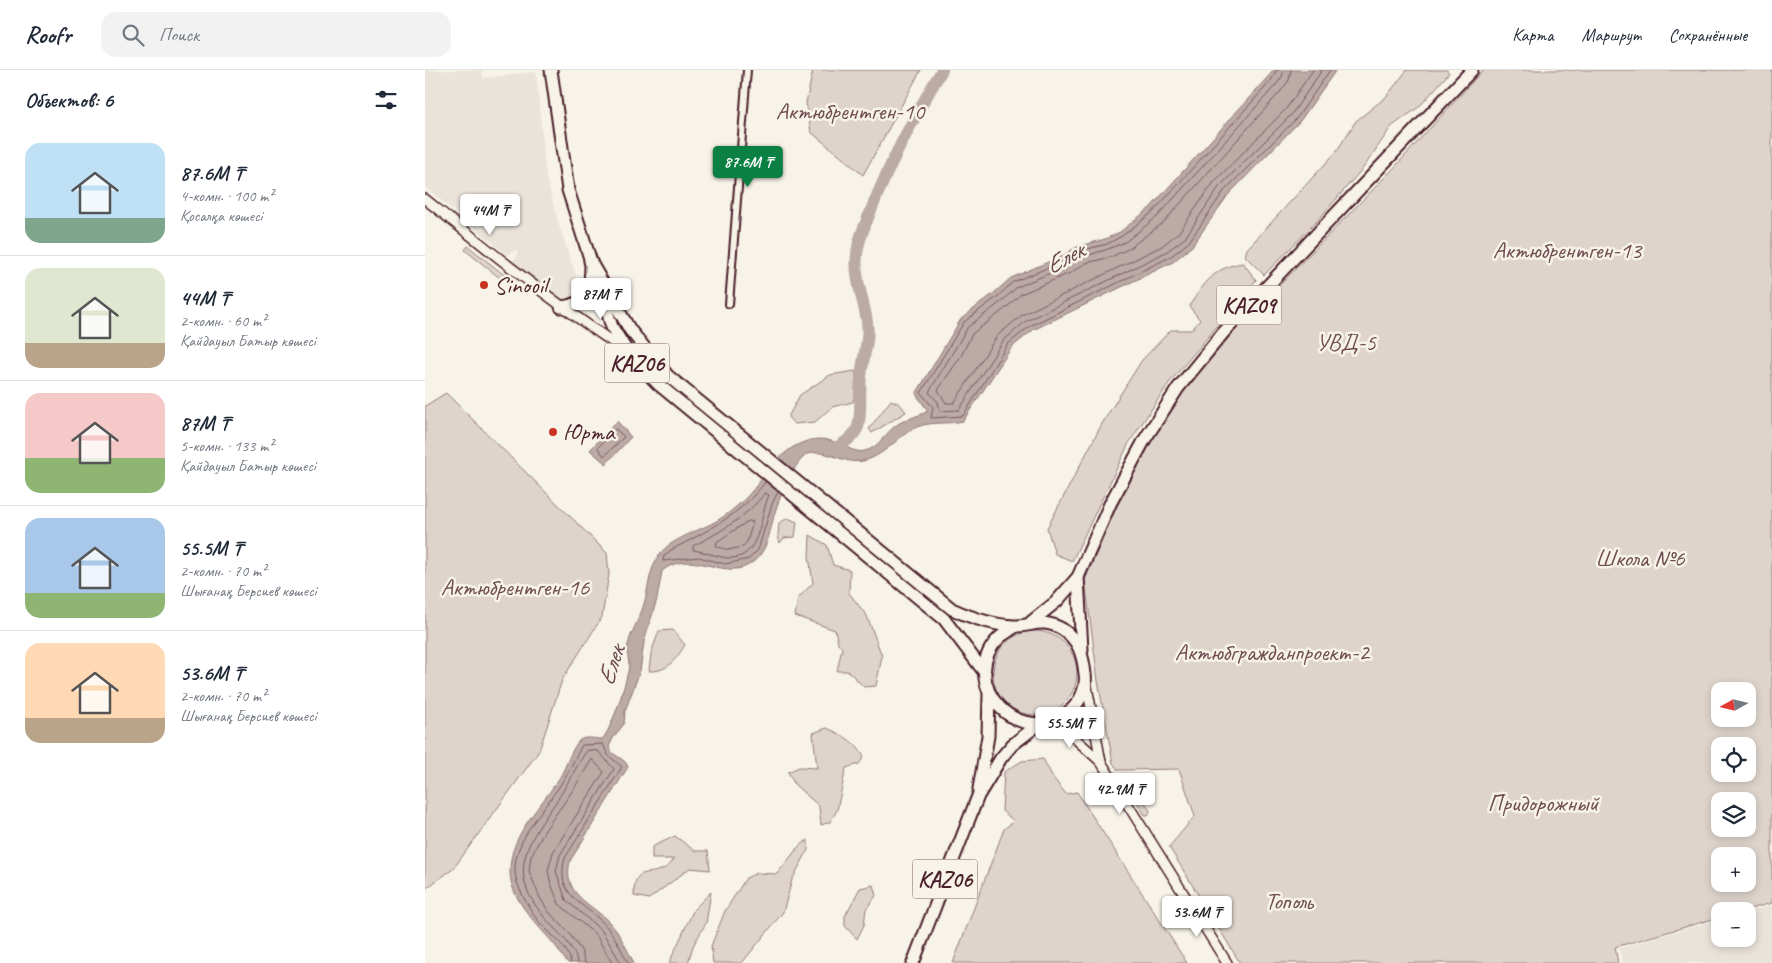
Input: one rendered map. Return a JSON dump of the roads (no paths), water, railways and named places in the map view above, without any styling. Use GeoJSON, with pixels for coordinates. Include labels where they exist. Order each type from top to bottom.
{"type":"FeatureCollection","features":[{"type":"Feature","properties":{"kind":"highway","name":"KАZ06"},"geometry":{"type":"LineString","coordinates":[[551,70],[568,190],[612,327],[627,353],[657,384],[722,437],[882,560],[952,609],[971,618],[1016,626]]}},
{"type":"Feature","properties":{"kind":"highway","name":"KAZ09"},"geometry":{"type":"LineString","coordinates":[[1031,622],[1056,602],[1078,578],[1110,504],[1145,439],[1178,388],[1223,333],[1472,70]]}},
{"type":"Feature","properties":{"kind":"highway","name":"KАZ06"},"geometry":{"type":"LineString","coordinates":[[591,261],[630,330],[667,376],[882,560],[944,619],[985,673]]}},
{"type":"Feature","properties":{"kind":"highway"},"geometry":{"type":"LineString","coordinates":[[561,307],[576,305],[586,295],[589,288],[591,261]]}},
{"type":"Feature","properties":{"kind":"highway","name":"KAZ09"},"geometry":{"type":"LineString","coordinates":[[1078,578],[1082,652]]}},
{"type":"Feature","properties":{"kind":"highway","name":"KАZ06"},"geometry":{"type":"LineString","coordinates":[[913,963],[977,796],[988,736],[989,692],[985,673],[989,654],[1000,637],[1016,626],[1031,622],[1047,623],[1061,629],[1073,639],[1082,652]]}},
{"type":"Feature","properties":{"kind":"highway"},"geometry":{"type":"LineString","coordinates":[[1082,652],[1086,680]]}},
{"type":"Feature","properties":{"kind":"highway","name":"KАZ06"},"geometry":{"type":"LineString","coordinates":[[989,692],[997,706],[1009,716],[1023,722],[1039,724],[1050,722],[1063,716],[1074,706],[1082,694],[1086,680]]}},
{"type":"Feature","properties":{"kind":"highway","name":"KАZ06"},"geometry":{"type":"LineString","coordinates":[[977,796],[1006,751],[1039,724]]}},
{"type":"Feature","properties":{"kind":"main road"},"geometry":{"type":"LineString","coordinates":[[425,198],[561,307],[627,353],[667,376]]}},
{"type":"Feature","properties":{"kind":"main road"},"geometry":{"type":"LineString","coordinates":[[1086,680],[1101,762]]}},
{"type":"Feature","properties":{"kind":"main road"},"geometry":{"type":"LineString","coordinates":[[1050,722],[1068,732],[1101,762],[1227,963]]}},
{"type":"Feature","properties":{"kind":"street"},"geometry":{"type":"LineString","coordinates":[[729,304],[747,70]]}},
{"type":"Feature","properties":{"kind":"water"},"geometry":{"type":"Polygon","coordinates":[[[1274,70],[1336,70],[1300,121],[1228,195],[1192,246],[1173,262],[1033,330],[1012,347],[963,421],[917,427],[876,456],[863,461],[849,461],[822,453],[807,454],[797,464],[782,492],[766,544],[759,557],[753,562],[743,568],[732,569],[686,562],[674,564],[662,571],[657,599],[644,642],[640,671],[625,711],[624,724],[613,738],[609,747],[628,767],[570,861],[569,873],[570,882],[579,897],[613,926],[634,963],[568,963],[519,901],[511,881],[511,857],[521,832],[560,777],[577,743],[585,738],[602,739],[610,726],[619,704],[628,672],[628,644],[646,598],[656,559],[671,544],[730,512],[753,490],[776,462],[793,447],[814,439],[824,439],[852,450],[865,451],[878,444],[898,424],[928,411],[916,394],[961,319],[1011,278],[1062,256],[1077,247],[1105,239],[1120,232],[1150,208],[1274,70]]]}},
{"type":"Feature","properties":{"kind":"water"},"geometry":{"type":"Polygon","coordinates":[[[617,421],[631,437],[606,464],[590,450],[617,421]]]}},
{"type":"Feature","properties":{"kind":"waterway","name":"Елек"},"geometry":{"type":"LineString","coordinates":[[836,448],[852,437],[858,427],[860,415],[861,378],[868,329],[856,264],[859,243],[879,190],[895,155],[942,70]]}},
{"type":"Feature","properties":{"kind":"place","name":"Sinooil"},"geometry":{"type":"Point","coordinates":[484,285]}},
{"type":"Feature","properties":{"kind":"place","name":"Юрта"},"geometry":{"type":"Point","coordinates":[553,432]}},
{"type":"Feature","properties":{"kind":"park label","name":"Актюбрентген-10"},"geometry":{"type":"Point","coordinates":[850,111]}},
{"type":"Feature","properties":{"kind":"park label","name":"Актюбрентген-13"},"geometry":{"type":"Point","coordinates":[1567,250]}},
{"type":"Feature","properties":{"kind":"park label","name":"УВД-5"},"geometry":{"type":"Point","coordinates":[1346,342]}},
{"type":"Feature","properties":{"kind":"park label","name":"Школа №6"},"geometry":{"type":"Point","coordinates":[1640,558]}},
{"type":"Feature","properties":{"kind":"park label","name":"Актюбрентген-16"},"geometry":{"type":"Point","coordinates":[515,587]}},
{"type":"Feature","properties":{"kind":"park label","name":"Актюбгражданпроект-2"},"geometry":{"type":"Point","coordinates":[1272,652]}},
{"type":"Feature","properties":{"kind":"park label","name":"Придорожный"},"geometry":{"type":"Point","coordinates":[1543,803]}},
{"type":"Feature","properties":{"kind":"park label","name":"Тополь"},"geometry":{"type":"Point","coordinates":[1289,901]}}]}
